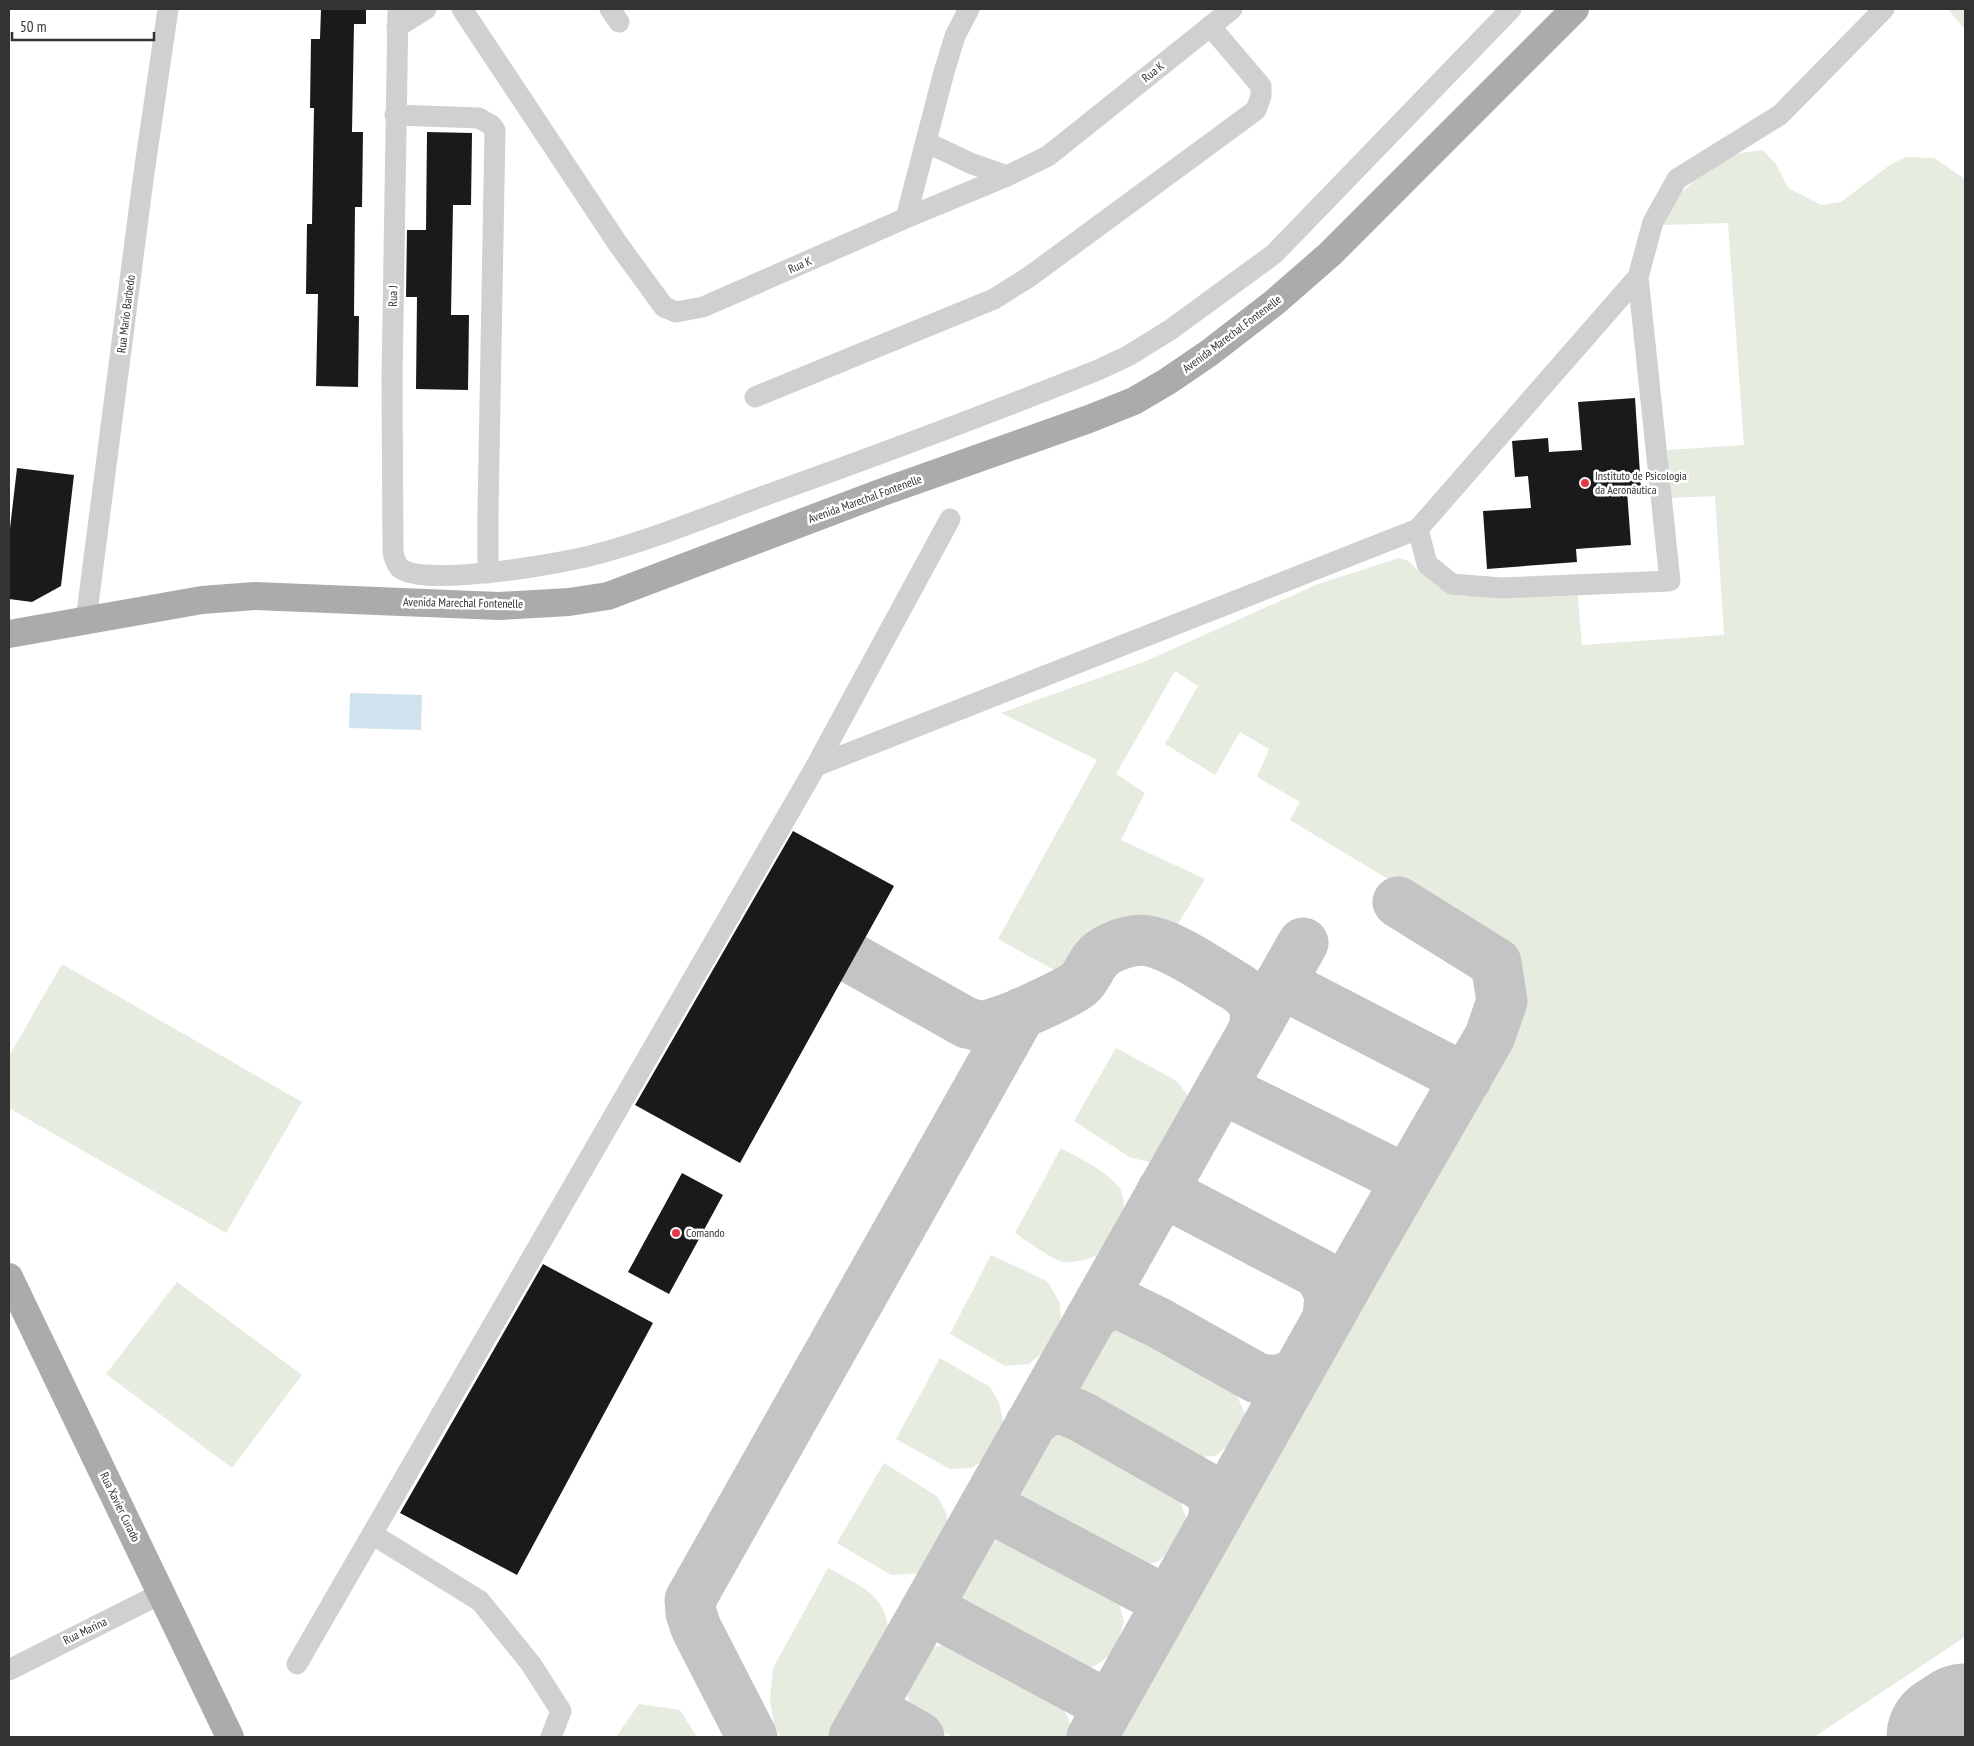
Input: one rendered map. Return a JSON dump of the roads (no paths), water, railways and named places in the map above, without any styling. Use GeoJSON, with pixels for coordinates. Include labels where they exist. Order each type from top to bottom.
{"type":"FeatureCollection","features":[{"type":"Feature","properties":{"kind":"main road","name":"Avenida Marechal Fontenelle"},"geometry":{"type":"LineString","coordinates":[[9,634],[202,600],[255,596],[499,606],[569,602],[608,596],[880,493],[1089,419],[1134,401],[1168,381],[1209,353],[1275,302],[1330,254],[1575,9]]}},
{"type":"Feature","properties":{"kind":"main road","name":"Rua Xavier Curado"},"geometry":{"type":"LineString","coordinates":[[9,1277],[230,1737]]}},
{"type":"Feature","properties":{"kind":"street","name":"Rua Mario Barbedo"},"geometry":{"type":"LineString","coordinates":[[86,620],[143,180],[168,9]]}},
{"type":"Feature","properties":{"kind":"street"},"geometry":{"type":"LineString","coordinates":[[397,18],[426,9]]}},
{"type":"Feature","properties":{"kind":"street","name":"Rua K"},"geometry":{"type":"LineString","coordinates":[[462,9],[618,244],[664,306],[676,312],[703,307],[1007,176],[1048,156],[1232,9]]}},
{"type":"Feature","properties":{"kind":"street"},"geometry":{"type":"LineString","coordinates":[[906,218],[955,36],[970,9]]}},
{"type":"Feature","properties":{"kind":"street"},"geometry":{"type":"LineString","coordinates":[[395,115],[479,118],[491,125],[495,130],[488,573],[559,564],[642,540],[903,446],[1080,377],[1128,356],[1170,330],[1274,254],[1511,9]]}},
{"type":"Feature","properties":{"kind":"street"},"geometry":{"type":"LineString","coordinates":[[1418,529],[1427,564],[1452,584],[1501,588],[1670,581],[1638,277],[1653,222],[1677,179],[1780,115],[1884,9]]}},
{"type":"Feature","properties":{"kind":"street","name":"Rua J"},"geometry":{"type":"LineString","coordinates":[[397,18],[392,380],[394,558],[399,568],[412,573],[441,575],[488,573]]}},
{"type":"Feature","properties":{"kind":"street"},"geometry":{"type":"LineString","coordinates":[[755,397],[994,299],[1029,278],[1256,110],[1261,96],[1261,86],[1210,26]]}},
{"type":"Feature","properties":{"kind":"street"},"geometry":{"type":"LineString","coordinates":[[926,142],[970,163],[1007,176]]}},
{"type":"Feature","properties":{"kind":"street"},"geometry":{"type":"LineString","coordinates":[[816,766],[1418,529],[1638,277]]}},
{"type":"Feature","properties":{"kind":"street"},"geometry":{"type":"LineString","coordinates":[[297,1664],[816,766],[950,519]]}},
{"type":"Feature","properties":{"kind":"street"},"geometry":{"type":"LineString","coordinates":[[372,1534],[480,1600],[531,1664],[561,1711],[551,1737]]}},
{"type":"Feature","properties":{"kind":"street","name":"Rua Marina"},"geometry":{"type":"LineString","coordinates":[[9,1670],[162,1594]]}},
{"type":"Feature","properties":{"kind":"water"},"geometry":{"type":"Polygon","coordinates":[[[350,693],[422,695],[421,730],[349,728],[350,693]]]}},
{"type":"Feature","properties":{"kind":"place","name":"Instituto de Psicologia da Aeronáutica"},"geometry":{"type":"Point","coordinates":[1585,483]}},
{"type":"Feature","properties":{"kind":"place","name":"Comando"},"geometry":{"type":"Point","coordinates":[676,1233]}}]}
